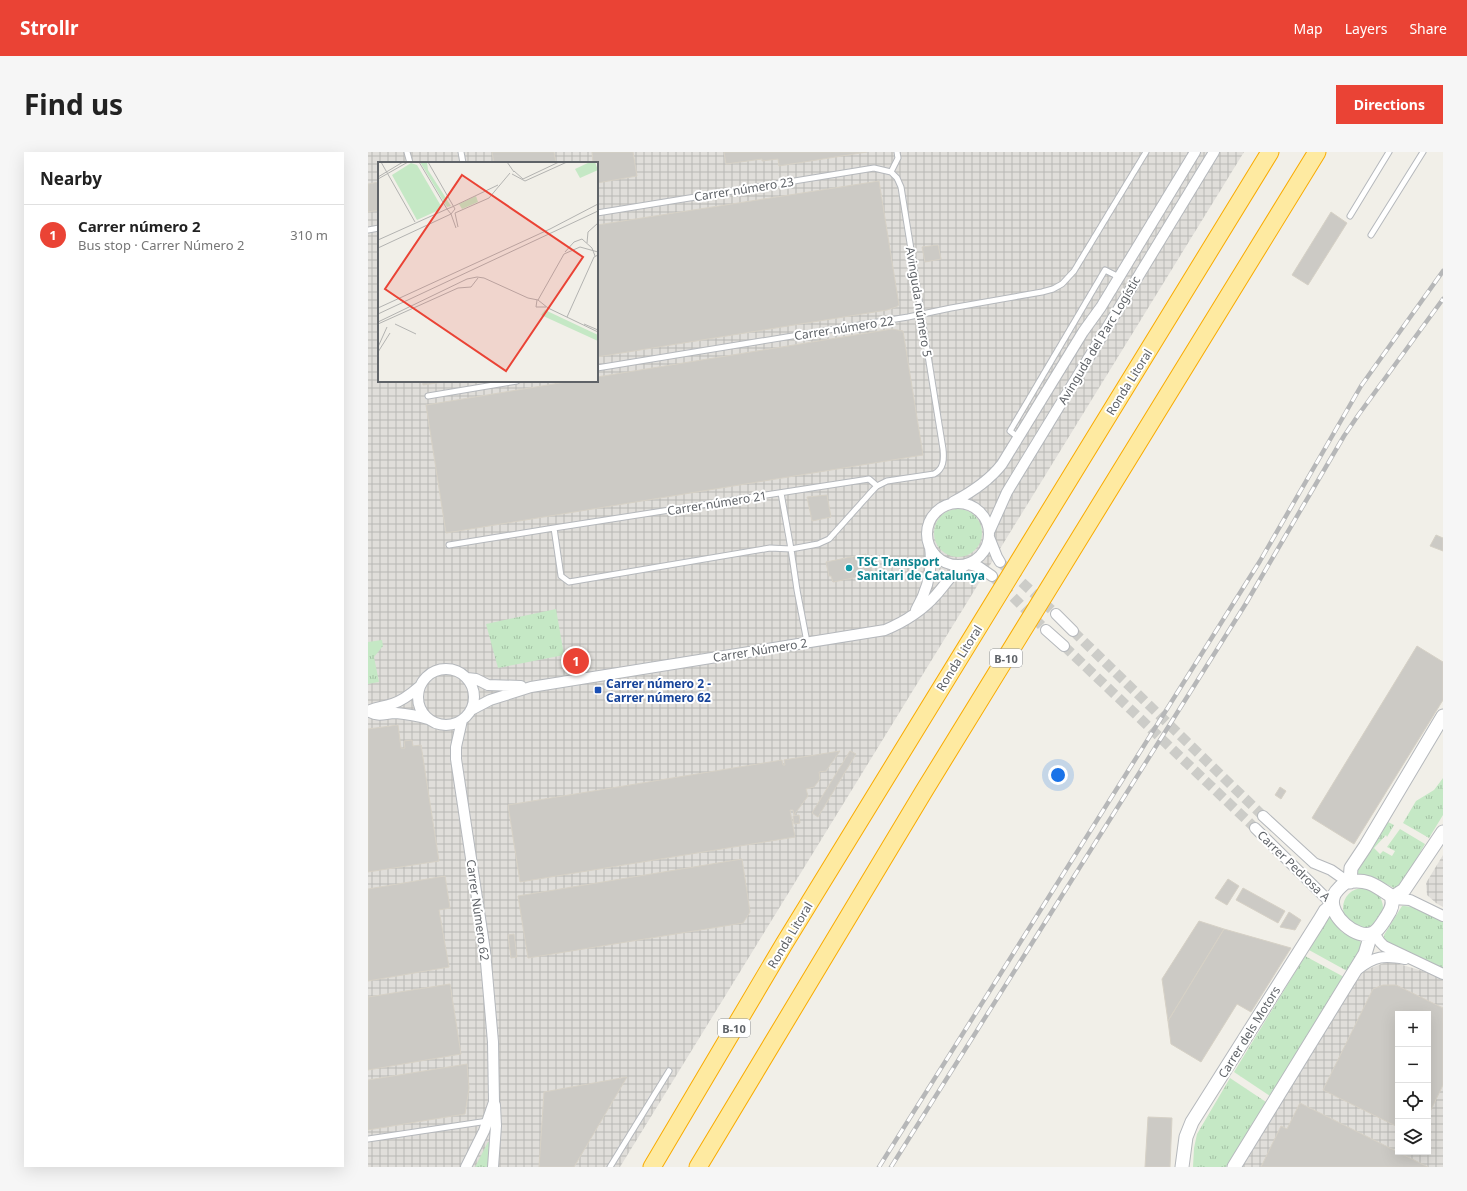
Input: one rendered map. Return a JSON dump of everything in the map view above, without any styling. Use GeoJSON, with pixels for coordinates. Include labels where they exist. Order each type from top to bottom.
{"type":"FeatureCollection","features":[{"type":"Feature","properties":{"kind":"highway","name":"Ronda Litoral"},"geometry":{"type":"LineString","coordinates":[[652,1167],[784,944],[1270,152]]}},
{"type":"Feature","properties":{"kind":"highway","name":"B-10"},"geometry":{"type":"LineString","coordinates":[[698,1167],[924,791],[1317,152]]}},
{"type":"Feature","properties":{"kind":"street","name":"Avinguda del Parc Logístic"},"geometry":{"type":"LineString","coordinates":[[953,502],[976,489],[995,473],[1019,438],[1101,307],[1195,152]]}},
{"type":"Feature","properties":{"kind":"street","name":"Avinguda del Parc Logístic"},"geometry":{"type":"LineString","coordinates":[[990,534],[1007,492],[1214,152]]}},
{"type":"Feature","properties":{"kind":"street"},"geometry":{"type":"LineString","coordinates":[[913,615],[922,601],[928,582],[930,547],[927,533],[930,518],[936,511],[945,505],[953,502],[964,502],[978,509],[987,520],[997,557],[1000,562]]}},
{"type":"Feature","properties":{"kind":"street"},"geometry":{"type":"LineString","coordinates":[[967,564],[980,557],[986,550],[990,534]]}},
{"type":"Feature","properties":{"kind":"street"},"geometry":{"type":"LineString","coordinates":[[930,547],[935,555],[943,561],[952,565],[967,564],[979,567],[992,576]]}},
{"type":"Feature","properties":{"kind":"street","name":"Carrer Número 2"},"geometry":{"type":"LineString","coordinates":[[471,710],[490,700],[531,687],[884,630],[913,615],[936,596],[956,571],[967,564]]}},
{"type":"Feature","properties":{"kind":"street"},"geometry":{"type":"LineString","coordinates":[[1056,614],[1073,631]]}},
{"type":"Feature","properties":{"kind":"street"},"geometry":{"type":"LineString","coordinates":[[1046,630],[1064,646]]}},
{"type":"Feature","properties":{"kind":"street"},"geometry":{"type":"LineString","coordinates":[[440,669],[460,672],[467,678],[473,687],[474,694],[471,710],[462,720],[451,725],[444,726],[428,719],[413,715],[395,713],[376,716],[368,711],[375,707],[392,704],[408,696],[419,688],[428,675],[440,669]]}},
{"type":"Feature","properties":{"kind":"street","name":"Carrer Número 2"},"geometry":{"type":"LineString","coordinates":[[467,678],[476,679],[488,685],[531,687]]}},
{"type":"Feature","properties":{"kind":"street"},"geometry":{"type":"LineString","coordinates":[[419,688],[417,698],[418,705],[428,719]]}},
{"type":"Feature","properties":{"kind":"street"},"geometry":{"type":"LineString","coordinates":[[1349,882],[1351,868],[1366,847],[1443,716]]}},
{"type":"Feature","properties":{"kind":"street","name":"Carrer Número 62"},"geometry":{"type":"LineString","coordinates":[[462,720],[456,747],[456,759],[485,951],[493,1042],[496,1126],[493,1167]]}},
{"type":"Feature","properties":{"kind":"street","name":"Carrer Pedrosa A"},"geometry":{"type":"LineString","coordinates":[[1264,816],[1314,863],[1331,870],[1349,882]]}},
{"type":"Feature","properties":{"kind":"street","name":"Carrer Pedrosa A"},"geometry":{"type":"LineString","coordinates":[[1255,828],[1332,905]]}},
{"type":"Feature","properties":{"kind":"street"},"geometry":{"type":"LineString","coordinates":[[1392,899],[1404,890],[1443,832]]}},
{"type":"Feature","properties":{"kind":"street"},"geometry":{"type":"LineString","coordinates":[[1392,899],[1390,910],[1380,926],[1372,933],[1366,935],[1347,928],[1342,923],[1332,905],[1333,898],[1341,886],[1349,882],[1368,882],[1375,884],[1392,899],[1410,900],[1443,916]]}},
{"type":"Feature","properties":{"kind":"street","name":"Carrer dels Motors"},"geometry":{"type":"LineString","coordinates":[[1182,1167],[1186,1137],[1192,1122],[1319,921],[1332,905]]}},
{"type":"Feature","properties":{"kind":"street"},"geometry":{"type":"LineString","coordinates":[[1372,933],[1384,946],[1443,974]]}},
{"type":"Feature","properties":{"kind":"street"},"geometry":{"type":"LineString","coordinates":[[1234,1167],[1355,971],[1365,954],[1372,933]]}},
{"type":"Feature","properties":{"kind":"street"},"geometry":{"type":"LineString","coordinates":[[1355,971],[1370,960],[1382,957],[1394,957],[1418,962]]}},
{"type":"Feature","properties":{"kind":"street","name":"Carrer Número 62"},"geometry":{"type":"LineString","coordinates":[[466,1167],[484,1131],[494,1102]]}},
{"type":"Feature","properties":{"kind":"lane"},"geometry":{"type":"LineString","coordinates":[[407,152],[410,162]]}},
{"type":"Feature","properties":{"kind":"lane"},"geometry":{"type":"LineString","coordinates":[[461,152],[463,162]]}},
{"type":"Feature","properties":{"kind":"lane"},"geometry":{"type":"LineString","coordinates":[[891,172],[898,158],[897,152]]}},
{"type":"Feature","properties":{"kind":"lane","name":"Carrer número 22"},"geometry":{"type":"LineString","coordinates":[[598,368],[921,315],[1042,292],[1053,288],[1062,284],[1079,263],[1146,152]]}},
{"type":"Feature","properties":{"kind":"lane"},"geometry":{"type":"LineString","coordinates":[[1350,216],[1389,152]]}},
{"type":"Feature","properties":{"kind":"lane"},"geometry":{"type":"LineString","coordinates":[[1371,235],[1423,152]]}},
{"type":"Feature","properties":{"kind":"lane","name":"Carrer número 23"},"geometry":{"type":"LineString","coordinates":[[598,213],[874,168],[891,172]]}},
{"type":"Feature","properties":{"kind":"lane","name":"Avinguda número 5"},"geometry":{"type":"LineString","coordinates":[[877,486],[887,482],[934,474],[942,466],[944,457],[901,187],[897,178],[891,172]]}},
{"type":"Feature","properties":{"kind":"lane"},"geometry":{"type":"LineString","coordinates":[[368,230],[378,228]]}},
{"type":"Feature","properties":{"kind":"lane"},"geometry":{"type":"LineString","coordinates":[[1019,438],[1010,431],[1105,270],[1119,277]]}},
{"type":"Feature","properties":{"kind":"lane"},"geometry":{"type":"LineString","coordinates":[[428,396],[511,382]]}},
{"type":"Feature","properties":{"kind":"lane","name":"Carrer número 21"},"geometry":{"type":"LineString","coordinates":[[449,545],[869,479],[877,486]]}},
{"type":"Feature","properties":{"kind":"lane"},"geometry":{"type":"LineString","coordinates":[[554,528],[561,576],[569,582],[770,548],[791,549],[824,542],[834,535],[877,486]]}},
{"type":"Feature","properties":{"kind":"lane"},"geometry":{"type":"LineString","coordinates":[[781,493],[807,642]]}},
{"type":"Feature","properties":{"kind":"lane"},"geometry":{"type":"LineString","coordinates":[[610,1167],[669,1071]]}},
{"type":"Feature","properties":{"kind":"lane"},"geometry":{"type":"LineString","coordinates":[[368,1139],[488,1121]]}},
{"type":"Feature","properties":{"kind":"shaded area"},"geometry":{"type":"Polygon","coordinates":[[[368,152],[1244,152],[620,1167],[368,1167],[368,152]]]}},
{"type":"Feature","properties":{"kind":"shaded area"},"geometry":{"type":"Polygon","coordinates":[[[1443,855],[1443,907],[1427,895],[1426,883],[1443,855]]]}},
{"type":"Feature","properties":{"kind":"shaded area"},"geometry":{"type":"Polygon","coordinates":[[[1389,961],[1443,977],[1443,1167],[1237,1167],[1363,971],[1389,961]]]}},
{"type":"Feature","properties":{"kind":"green space"},"geometry":{"type":"Polygon","coordinates":[[[958,509],[967,511],[975,516],[980,524],[982,533],[980,542],[975,550],[967,555],[958,557],[949,555],[941,550],[936,542],[934,533],[936,524],[941,516],[949,511],[958,509]]]}},
{"type":"Feature","properties":{"kind":"green space"},"geometry":{"type":"Polygon","coordinates":[[[556,609],[564,655],[498,668],[486,624],[556,609]]]}},
{"type":"Feature","properties":{"kind":"green space"},"geometry":{"type":"Polygon","coordinates":[[[382,640],[383,646],[374,657],[379,682],[368,684],[368,642],[382,640]]]}},
{"type":"Feature","properties":{"kind":"green space"},"geometry":{"type":"Polygon","coordinates":[[[1443,778],[1443,815],[1429,838],[1403,823],[1416,801],[1434,790],[1443,778]]]}},
{"type":"Feature","properties":{"kind":"green space"},"geometry":{"type":"Polygon","coordinates":[[[1388,822],[1394,825],[1387,837],[1386,835],[1374,848],[1380,854],[1383,851],[1392,856],[1395,851],[1387,847],[1400,829],[1425,844],[1408,874],[1397,888],[1394,888],[1372,877],[1358,876],[1356,874],[1388,822]]]}},
{"type":"Feature","properties":{"kind":"green space"},"geometry":{"type":"Polygon","coordinates":[[[1363,888],[1371,890],[1377,894],[1381,900],[1383,908],[1381,916],[1377,922],[1371,926],[1363,928],[1355,926],[1349,922],[1345,916],[1343,908],[1345,900],[1349,894],[1355,890],[1363,888]]]}},
{"type":"Feature","properties":{"kind":"green space"},"geometry":{"type":"Polygon","coordinates":[[[1402,906],[1413,907],[1443,921],[1443,969],[1387,942],[1384,939],[1384,935],[1402,906]]]}},
{"type":"Feature","properties":{"kind":"green space"},"geometry":{"type":"Polygon","coordinates":[[[1328,918],[1332,918],[1342,932],[1360,941],[1362,947],[1347,971],[1309,950],[1328,918]]]}},
{"type":"Feature","properties":{"kind":"green space"},"geometry":{"type":"Polygon","coordinates":[[[1305,956],[1344,977],[1270,1096],[1234,1072],[1305,956]]]}},
{"type":"Feature","properties":{"kind":"green space"},"geometry":{"type":"Polygon","coordinates":[[[1230,1078],[1266,1102],[1226,1167],[1193,1167],[1194,1148],[1197,1134],[1230,1078]]]}},
{"type":"Feature","properties":{"kind":"green space"},"geometry":{"type":"Polygon","coordinates":[[[488,1142],[490,1142],[488,1167],[475,1167],[488,1142]]]}},
{"type":"Feature","properties":{"kind":"building"},"geometry":{"type":"Polygon","coordinates":[[[492,152],[554,152],[556,162],[494,162],[492,152]]]}},
{"type":"Feature","properties":{"kind":"building"},"geometry":{"type":"Polygon","coordinates":[[[592,152],[633,152],[637,176],[598,183],[598,162],[593,162],[592,152]]]}},
{"type":"Feature","properties":{"kind":"building"},"geometry":{"type":"Polygon","coordinates":[[[724,152],[867,152],[779,166],[778,159],[762,161],[762,159],[726,164],[724,152]]]}},
{"type":"Feature","properties":{"kind":"building"},"geometry":{"type":"Polygon","coordinates":[[[879,181],[899,305],[887,310],[598,357],[598,225],[879,181]]]}},
{"type":"Feature","properties":{"kind":"building"},"geometry":{"type":"Polygon","coordinates":[[[378,182],[378,210],[368,212],[368,184],[378,182]]]}},
{"type":"Feature","properties":{"kind":"building"},"geometry":{"type":"Polygon","coordinates":[[[1331,212],[1347,223],[1308,285],[1292,275],[1331,212]]]}},
{"type":"Feature","properties":{"kind":"building"},"geometry":{"type":"Polygon","coordinates":[[[938,245],[941,259],[925,262],[922,247],[938,245]]]}},
{"type":"Feature","properties":{"kind":"building"},"geometry":{"type":"Polygon","coordinates":[[[892,329],[903,331],[923,455],[446,533],[426,405],[566,382],[598,382],[598,377],[892,329]]]}},
{"type":"Feature","properties":{"kind":"building"},"geometry":{"type":"Polygon","coordinates":[[[422,382],[443,382],[423,385],[422,382]]]}},
{"type":"Feature","properties":{"kind":"building"},"geometry":{"type":"Polygon","coordinates":[[[827,495],[831,517],[812,521],[807,497],[827,495]]]}},
{"type":"Feature","properties":{"kind":"building"},"geometry":{"type":"Polygon","coordinates":[[[1436,535],[1443,538],[1443,551],[1430,546],[1436,535]]]}},
{"type":"Feature","properties":{"kind":"building","name":"TSC Transport Sanitari de Catalunya"},"geometry":{"type":"Polygon","coordinates":[[[866,554],[873,574],[833,582],[831,576],[829,576],[826,562],[866,554]]]}},
{"type":"Feature","properties":{"kind":"building"},"geometry":{"type":"Polygon","coordinates":[[[1417,646],[1443,662],[1443,700],[1354,844],[1312,818],[1417,646]]]}},
{"type":"Feature","properties":{"kind":"building"},"geometry":{"type":"Polygon","coordinates":[[[398,725],[401,748],[405,748],[404,741],[412,740],[413,746],[421,745],[439,861],[368,872],[368,729],[398,725]]]}},
{"type":"Feature","properties":{"kind":"building"},"geometry":{"type":"Polygon","coordinates":[[[840,751],[826,771],[819,772],[820,779],[814,787],[806,789],[808,796],[794,815],[793,810],[790,810],[795,837],[520,882],[508,805],[782,760],[783,765],[785,765],[784,760],[840,751]]]}},
{"type":"Feature","properties":{"kind":"building"},"geometry":{"type":"Polygon","coordinates":[[[850,751],[856,754],[818,817],[812,813],[850,751]]]}},
{"type":"Feature","properties":{"kind":"building"},"geometry":{"type":"Polygon","coordinates":[[[1280,787],[1286,791],[1281,799],[1275,795],[1280,787]]]}},
{"type":"Feature","properties":{"kind":"building"},"geometry":{"type":"Polygon","coordinates":[[[799,815],[800,823],[794,824],[793,816],[799,815]]]}},
{"type":"Feature","properties":{"kind":"building"},"geometry":{"type":"Polygon","coordinates":[[[742,859],[750,912],[743,923],[528,958],[518,896],[742,859]]]}},
{"type":"Feature","properties":{"kind":"building"},"geometry":{"type":"Polygon","coordinates":[[[445,876],[450,908],[439,910],[449,967],[368,981],[368,889],[445,876]]]}},
{"type":"Feature","properties":{"kind":"building"},"geometry":{"type":"Polygon","coordinates":[[[1228,879],[1239,886],[1227,905],[1215,898],[1228,879]]]}},
{"type":"Feature","properties":{"kind":"building"},"geometry":{"type":"Polygon","coordinates":[[[1243,888],[1285,911],[1278,923],[1236,900],[1243,888]]]}},
{"type":"Feature","properties":{"kind":"building"},"geometry":{"type":"Polygon","coordinates":[[[1289,912],[1301,920],[1295,930],[1280,927],[1289,912]]]}},
{"type":"Feature","properties":{"kind":"building"},"geometry":{"type":"Polygon","coordinates":[[[1199,921],[1224,929],[1168,1021],[1162,979],[1199,921]]]}},
{"type":"Feature","properties":{"kind":"building"},"geometry":{"type":"Polygon","coordinates":[[[1224,929],[1291,948],[1251,1012],[1237,1004],[1201,1062],[1171,1044],[1168,1021],[1224,929]]]}},
{"type":"Feature","properties":{"kind":"building"},"geometry":{"type":"Polygon","coordinates":[[[514,934],[517,957],[511,958],[508,935],[514,934]]]}},
{"type":"Feature","properties":{"kind":"building"},"geometry":{"type":"Polygon","coordinates":[[[450,984],[461,1054],[368,1070],[368,997],[450,984]]]}},
{"type":"Feature","properties":{"kind":"building"},"geometry":{"type":"Polygon","coordinates":[[[1383,985],[1396,985],[1443,1008],[1443,1085],[1431,1110],[1431,1011],[1395,1011],[1395,1126],[1323,1090],[1373,989],[1383,985]]]}},
{"type":"Feature","properties":{"kind":"building"},"geometry":{"type":"Polygon","coordinates":[[[467,1064],[469,1088],[465,1114],[368,1130],[368,1080],[467,1064]]]}},
{"type":"Feature","properties":{"kind":"building"},"geometry":{"type":"Polygon","coordinates":[[[627,1077],[574,1167],[539,1167],[544,1092],[627,1077]]]}},
{"type":"Feature","properties":{"kind":"building"},"geometry":{"type":"Polygon","coordinates":[[[1300,1103],[1395,1150],[1395,1155],[1404,1155],[1428,1167],[1261,1167],[1281,1126],[1287,1129],[1300,1103]]]}},
{"type":"Feature","properties":{"kind":"building"},"geometry":{"type":"Polygon","coordinates":[[[1148,1117],[1172,1118],[1170,1167],[1145,1167],[1148,1117]]]}},
{"type":"Feature","properties":{"kind":"tunnel"},"geometry":{"type":"LineString","coordinates":[[1000,562],[1056,614]]}},
{"type":"Feature","properties":{"kind":"tunnel"},"geometry":{"type":"LineString","coordinates":[[992,576],[1046,630]]}},
{"type":"Feature","properties":{"kind":"tunnel"},"geometry":{"type":"LineString","coordinates":[[1073,631],[1263,816]]}},
{"type":"Feature","properties":{"kind":"tunnel"},"geometry":{"type":"LineString","coordinates":[[1064,646],[1255,828]]}},
{"type":"Feature","properties":{"kind":"railway"},"geometry":{"type":"LineString","coordinates":[[879,1167],[1260,561],[1361,386],[1443,271]]}},
{"type":"Feature","properties":{"kind":"railway"},"geometry":{"type":"LineString","coordinates":[[891,1167],[1245,605],[1344,436],[1443,299]]}},
{"type":"Feature","properties":{"kind":"place","name":"TSC Transport Sanitari de Catalunya"},"geometry":{"type":"Point","coordinates":[849,568]}},
{"type":"Feature","properties":{"kind":"place","name":"Carrer número 2"},"geometry":{"type":"Point","coordinates":[576,661]}},
{"type":"Feature","properties":{"kind":"place","name":"Carrer número 2 - Carrer número 62"},"geometry":{"type":"Point","coordinates":[598,690]}}]}
